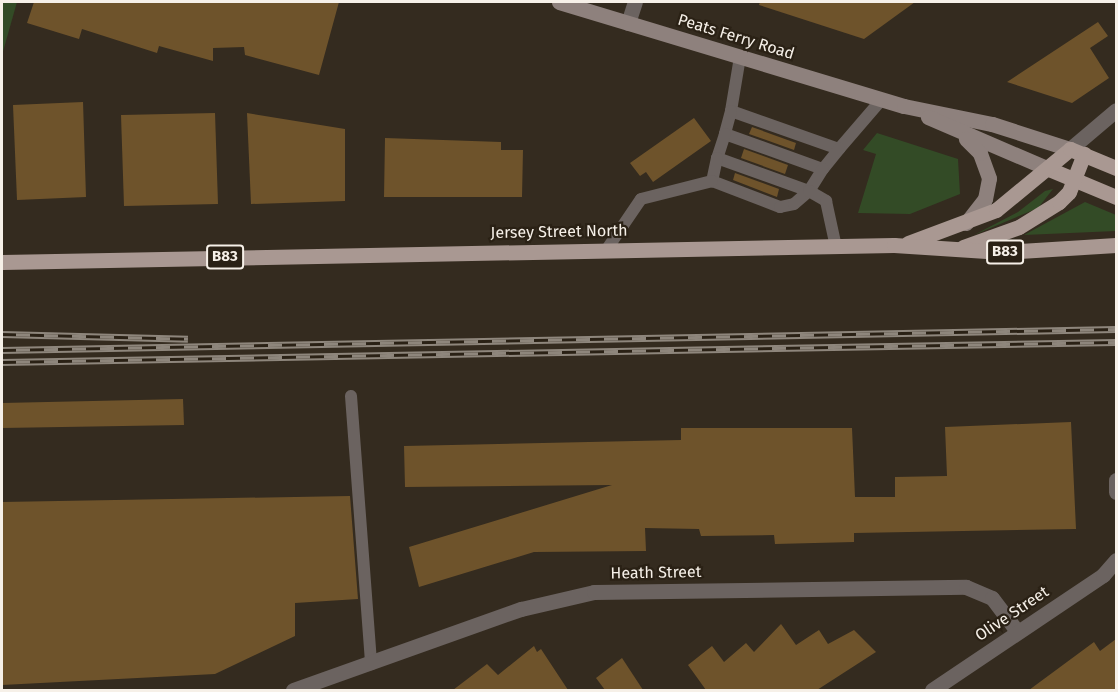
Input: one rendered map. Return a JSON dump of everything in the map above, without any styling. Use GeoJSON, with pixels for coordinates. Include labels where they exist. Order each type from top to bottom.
{"type":"FeatureCollection","features":[{"type":"Feature","properties":{"kind":"main road","name":"Peats Ferry Road"},"geometry":{"type":"LineString","coordinates":[[559,2],[904,106],[992,124],[1077,152]]}},
{"type":"Feature","properties":{"kind":"main road","name":"Peats Ferry Road"},"geometry":{"type":"LineString","coordinates":[[904,106],[1049,169]]}},
{"type":"Feature","properties":{"kind":"main road"},"geometry":{"type":"LineString","coordinates":[[946,125],[976,148],[989,178],[985,199],[961,226]]}},
{"type":"Feature","properties":{"kind":"main road"},"geometry":{"type":"LineString","coordinates":[[1077,152],[1116,168]]}},
{"type":"Feature","properties":{"kind":"main road","name":"B83"},"geometry":{"type":"LineString","coordinates":[[894,245],[961,226],[1007,203],[1049,169],[1077,152]]}},
{"type":"Feature","properties":{"kind":"main road","name":"B83"},"geometry":{"type":"LineString","coordinates":[[941,250],[970,245],[1027,223],[1059,202],[1075,179],[1077,152]]}},
{"type":"Feature","properties":{"kind":"main road"},"geometry":{"type":"LineString","coordinates":[[1049,169],[1116,197]]}},
{"type":"Feature","properties":{"kind":"main road","name":"Jersey Street North"},"geometry":{"type":"LineString","coordinates":[[2,262],[894,245],[941,250],[1002,252],[1116,245]]}},
{"type":"Feature","properties":{"kind":"street"},"geometry":{"type":"LineString","coordinates":[[628,23],[635,2]]}},
{"type":"Feature","properties":{"kind":"street"},"geometry":{"type":"LineString","coordinates":[[1077,152],[1089,132],[1116,110]]}},
{"type":"Feature","properties":{"kind":"street"},"geometry":{"type":"LineString","coordinates":[[1116,480],[1116,492]]}},
{"type":"Feature","properties":{"kind":"street","name":"Olive Street"},"geometry":{"type":"LineString","coordinates":[[932,690],[1115,567]]}},
{"type":"Feature","properties":{"kind":"street","name":"Heath Street"},"geometry":{"type":"LineString","coordinates":[[293,690],[520,609],[594,592],[966,587],[993,598],[1017,632]]}},
{"type":"Feature","properties":{"kind":"lane"},"geometry":{"type":"LineString","coordinates":[[712,181],[731,111],[740,57]]}},
{"type":"Feature","properties":{"kind":"lane"},"geometry":{"type":"LineString","coordinates":[[607,249],[641,199],[712,181],[780,207],[794,204],[809,191],[839,149],[882,99]]}},
{"type":"Feature","properties":{"kind":"lane"},"geometry":{"type":"LineString","coordinates":[[731,111],[839,149]]}},
{"type":"Feature","properties":{"kind":"lane"},"geometry":{"type":"LineString","coordinates":[[725,134],[824,169]]}},
{"type":"Feature","properties":{"kind":"lane"},"geometry":{"type":"LineString","coordinates":[[717,158],[809,191],[826,201],[836,247]]}},
{"type":"Feature","properties":{"kind":"lane"},"geometry":{"type":"LineString","coordinates":[[351,396],[371,664]]}},
{"type":"Feature","properties":{"kind":"green space"},"geometry":{"type":"Polygon","coordinates":[[[2,2],[17,2],[2,55],[2,2]]]}},
{"type":"Feature","properties":{"kind":"green space"},"geometry":{"type":"Polygon","coordinates":[[[877,133],[958,159],[960,194],[910,214],[858,213],[876,154],[863,150],[877,133]]]}},
{"type":"Feature","properties":{"kind":"green space"},"geometry":{"type":"Polygon","coordinates":[[[1053,189],[1038,208],[974,235],[1018,212],[1045,191],[1053,189]]]}},
{"type":"Feature","properties":{"kind":"green space"},"geometry":{"type":"Polygon","coordinates":[[[1085,202],[1116,215],[1116,231],[1024,235],[1085,202]]]}},
{"type":"Feature","properties":{"kind":"building"},"geometry":{"type":"Polygon","coordinates":[[[34,2],[339,2],[319,75],[245,55],[244,47],[213,48],[213,61],[159,46],[157,53],[82,29],[79,39],[27,23],[34,2]]]}},
{"type":"Feature","properties":{"kind":"building"},"geometry":{"type":"Polygon","coordinates":[[[760,2],[915,2],[864,39],[759,5],[760,2]]]}},
{"type":"Feature","properties":{"kind":"building"},"geometry":{"type":"Polygon","coordinates":[[[1098,22],[1108,36],[1090,48],[1109,78],[1072,103],[1007,82],[1098,22]]]}},
{"type":"Feature","properties":{"kind":"building"},"geometry":{"type":"Polygon","coordinates":[[[83,102],[86,197],[17,200],[13,105],[83,102]]]}},
{"type":"Feature","properties":{"kind":"building"},"geometry":{"type":"Polygon","coordinates":[[[215,113],[218,204],[124,206],[121,115],[215,113]]]}},
{"type":"Feature","properties":{"kind":"building"},"geometry":{"type":"Polygon","coordinates":[[[247,113],[345,129],[345,201],[251,204],[247,113]]]}},
{"type":"Feature","properties":{"kind":"building"},"geometry":{"type":"Polygon","coordinates":[[[694,118],[711,141],[653,182],[646,172],[640,176],[630,163],[694,118]]]}},
{"type":"Feature","properties":{"kind":"building"},"geometry":{"type":"Polygon","coordinates":[[[752,127],[796,143],[794,150],[749,134],[752,127]]]}},
{"type":"Feature","properties":{"kind":"building"},"geometry":{"type":"Polygon","coordinates":[[[385,138],[501,142],[501,150],[523,150],[522,197],[384,197],[385,138]]]}},
{"type":"Feature","properties":{"kind":"building"},"geometry":{"type":"Polygon","coordinates":[[[744,149],[788,165],[785,174],[741,158],[744,149]]]}},
{"type":"Feature","properties":{"kind":"building"},"geometry":{"type":"Polygon","coordinates":[[[735,173],[779,189],[777,197],[733,180],[735,173]]]}},
{"type":"Feature","properties":{"kind":"building"},"geometry":{"type":"Polygon","coordinates":[[[183,399],[184,425],[2,428],[2,403],[183,399]]]}},
{"type":"Feature","properties":{"kind":"building"},"geometry":{"type":"Polygon","coordinates":[[[1071,422],[1076,529],[854,533],[854,542],[775,544],[774,535],[701,536],[699,529],[645,528],[646,551],[534,552],[419,587],[409,547],[612,485],[405,487],[404,446],[681,440],[681,428],[852,428],[855,497],[895,497],[895,477],[947,476],[945,427],[1071,422]]]}},
{"type":"Feature","properties":{"kind":"building"},"geometry":{"type":"Polygon","coordinates":[[[350,496],[358,599],[295,603],[295,636],[215,674],[2,685],[2,502],[350,496]]]}},
{"type":"Feature","properties":{"kind":"building"},"geometry":{"type":"Polygon","coordinates":[[[781,624],[796,645],[819,630],[828,644],[854,630],[876,652],[817,690],[706,690],[688,665],[712,646],[724,662],[746,643],[754,652],[781,624]]]}},
{"type":"Feature","properties":{"kind":"building"},"geometry":{"type":"Polygon","coordinates":[[[1116,639],[1116,690],[1029,690],[1094,642],[1100,651],[1116,639]]]}},
{"type":"Feature","properties":{"kind":"building"},"geometry":{"type":"Polygon","coordinates":[[[534,646],[537,652],[541,649],[568,690],[453,690],[487,664],[498,675],[534,646]]]}},
{"type":"Feature","properties":{"kind":"building"},"geometry":{"type":"Polygon","coordinates":[[[622,658],[643,690],[605,690],[596,678],[622,658]]]}},
{"type":"Feature","properties":{"kind":"railway"},"geometry":{"type":"LineString","coordinates":[[2,350],[1116,329]]}},
{"type":"Feature","properties":{"kind":"railway"},"geometry":{"type":"LineString","coordinates":[[2,334],[188,339]]}},
{"type":"Feature","properties":{"kind":"railway"},"geometry":{"type":"LineString","coordinates":[[2,362],[1116,342]]}}]}
